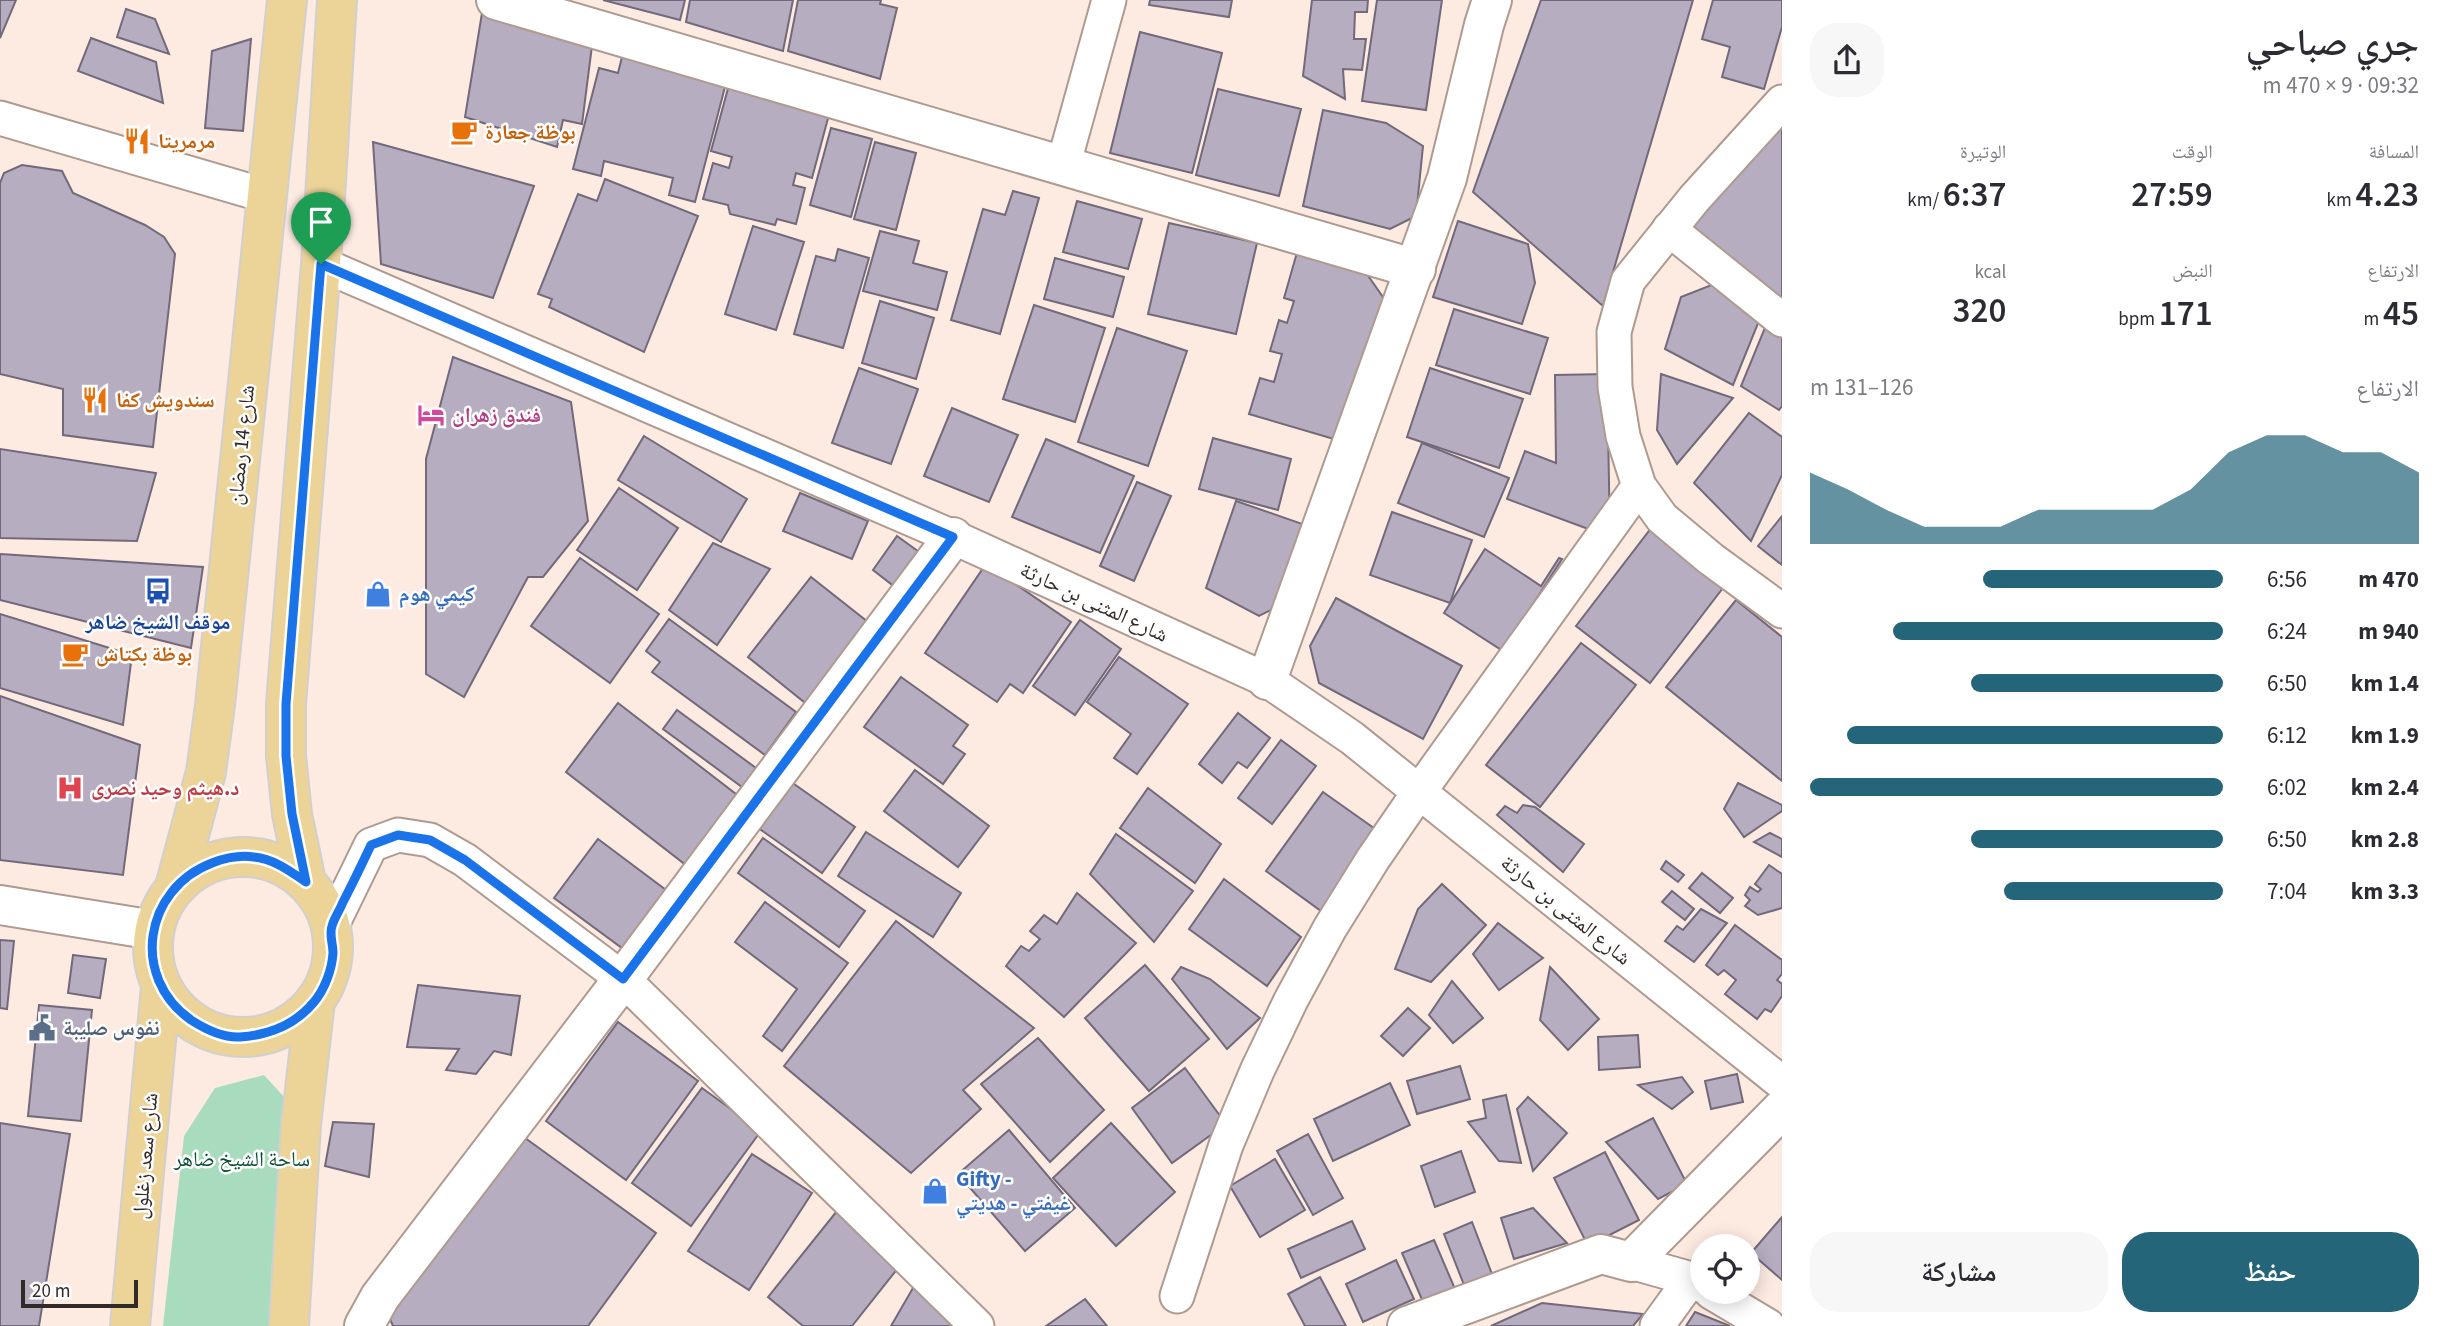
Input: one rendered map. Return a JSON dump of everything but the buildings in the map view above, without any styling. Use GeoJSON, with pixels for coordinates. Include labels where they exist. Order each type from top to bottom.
{"type":"FeatureCollection","features":[{"type":"Feature","properties":{"kind":"main road","name":"شارع 14 رمضان"},"geometry":{"type":"LineString","coordinates":[[175,887],[206,772],[286,0]]}},
{"type":"Feature","properties":{"kind":"main road"},"geometry":{"type":"LineString","coordinates":[[306,882],[288,779],[286,704],[321,264],[337,0]]}},
{"type":"Feature","properties":{"kind":"main road"},"geometry":{"type":"LineString","coordinates":[[254,857],[282,865],[306,882],[322,901],[331,928],[333,953],[327,979],[315,1001],[292,1022],[264,1035],[234,1037],[204,1029],[178,1011],[161,986],[152,959],[153,930],[161,907],[175,887],[197,869],[225,858],[254,857]]}},
{"type":"Feature","properties":{"kind":"main road","name":"شارع سعد زغلول"},"geometry":{"type":"LineString","coordinates":[[130,1326],[161,986]]}},
{"type":"Feature","properties":{"kind":"main road"},"geometry":{"type":"LineString","coordinates":[[289,1326],[301,1125],[315,1001]]}},
{"type":"Feature","properties":{"kind":"street"},"geometry":{"type":"LineString","coordinates":[[496,0],[1416,269]]}},
{"type":"Feature","properties":{"kind":"street"},"geometry":{"type":"LineString","coordinates":[[1063,166],[1109,0]]}},
{"type":"Feature","properties":{"kind":"street"},"geometry":{"type":"LineString","coordinates":[[1267,680],[1447,178],[1492,0]]}},
{"type":"Feature","properties":{"kind":"street"},"geometry":{"type":"LineString","coordinates":[[1782,102],[1694,199],[1628,281],[1614,332],[1617,399],[1623,436],[1639,486],[1662,519],[1782,611]]}},
{"type":"Feature","properties":{"kind":"street"},"geometry":{"type":"LineString","coordinates":[[0,118],[267,196]]}},
{"type":"Feature","properties":{"kind":"street"},"geometry":{"type":"LineString","coordinates":[[1669,229],[1782,320]]}},
{"type":"Feature","properties":{"kind":"street","name":"شارع المثنى بن حارثة"},"geometry":{"type":"LineString","coordinates":[[321,264],[953,537],[1267,680],[1352,738],[1782,1083]]}},
{"type":"Feature","properties":{"kind":"street"},"geometry":{"type":"LineString","coordinates":[[1177,1296],[1226,1145],[1280,1024],[1330,928],[1419,792],[1639,486]]}},
{"type":"Feature","properties":{"kind":"street"},"geometry":{"type":"LineString","coordinates":[[364,1326],[380,1297],[623,979],[953,537]]}},
{"type":"Feature","properties":{"kind":"street"},"geometry":{"type":"LineString","coordinates":[[331,928],[371,845],[398,835],[430,840],[465,860],[623,979],[977,1326]]}},
{"type":"Feature","properties":{"kind":"street"},"geometry":{"type":"LineString","coordinates":[[0,905],[153,930]]}},
{"type":"Feature","properties":{"kind":"street"},"geometry":{"type":"LineString","coordinates":[[1631,1262],[1782,1109]]}},
{"type":"Feature","properties":{"kind":"street"},"geometry":{"type":"LineString","coordinates":[[1407,1326],[1601,1254],[1690,1282]]}},
{"type":"Feature","properties":{"kind":"street"},"geometry":{"type":"LineString","coordinates":[[1657,1326],[1690,1297]]}},
{"type":"Feature","properties":{"kind":"street"},"geometry":{"type":"LineString","coordinates":[[1732,1304],[1768,1326]]}},
{"type":"Feature","properties":{"kind":"green space","name":"ساحة الشيخ ضاهر"},"geometry":{"type":"Polygon","coordinates":[[[264,1075],[308,1123],[282,1326],[163,1326],[184,1136],[215,1088],[264,1075]]]}},
{"type":"Feature","properties":{"kind":"place","name":"بوظة جعارة"},"geometry":{"type":"Point","coordinates":[464,132]}},
{"type":"Feature","properties":{"kind":"place","name":"مرمريتا"},"geometry":{"type":"Point","coordinates":[137,141]}},
{"type":"Feature","properties":{"kind":"place","name":"سندويش كفا"},"geometry":{"type":"Point","coordinates":[95,400]}},
{"type":"Feature","properties":{"kind":"place","name":"فندق زهران"},"geometry":{"type":"Point","coordinates":[431,415]}},
{"type":"Feature","properties":{"kind":"place","name":"موقف الشيخ ضاهر"},"geometry":{"type":"Point","coordinates":[158,591]}},
{"type":"Feature","properties":{"kind":"place","name":"كيمي هوم"},"geometry":{"type":"Point","coordinates":[378,594]}},
{"type":"Feature","properties":{"kind":"place","name":"بوظة بكتاش"},"geometry":{"type":"Point","coordinates":[75,654]}},
{"type":"Feature","properties":{"kind":"place","name":"د.هيثم وحيد نصرى"},"geometry":{"type":"Point","coordinates":[70,788]}},
{"type":"Feature","properties":{"kind":"place","name":"نفوس صليبة"},"geometry":{"type":"Point","coordinates":[42,1028]}},
{"type":"Feature","properties":{"kind":"place","name":"Gifty - غيفتي - هديتي"},"geometry":{"type":"Point","coordinates":[935,1191]}},
{"type":"Feature","properties":{"kind":"route"},"geometry":{"type":"LineString","coordinates":[[321,264],[953,537],[623,979],[465,860],[430,840],[398,835],[371,845],[331,928],[333,953],[327,979],[315,1001],[292,1022],[264,1035],[234,1037],[204,1029],[178,1011],[161,986],[152,959],[153,930],[161,907],[175,887],[197,869],[225,858],[254,857],[282,865],[306,882],[292,814],[286,756],[286,704],[321,264]]}}]}
